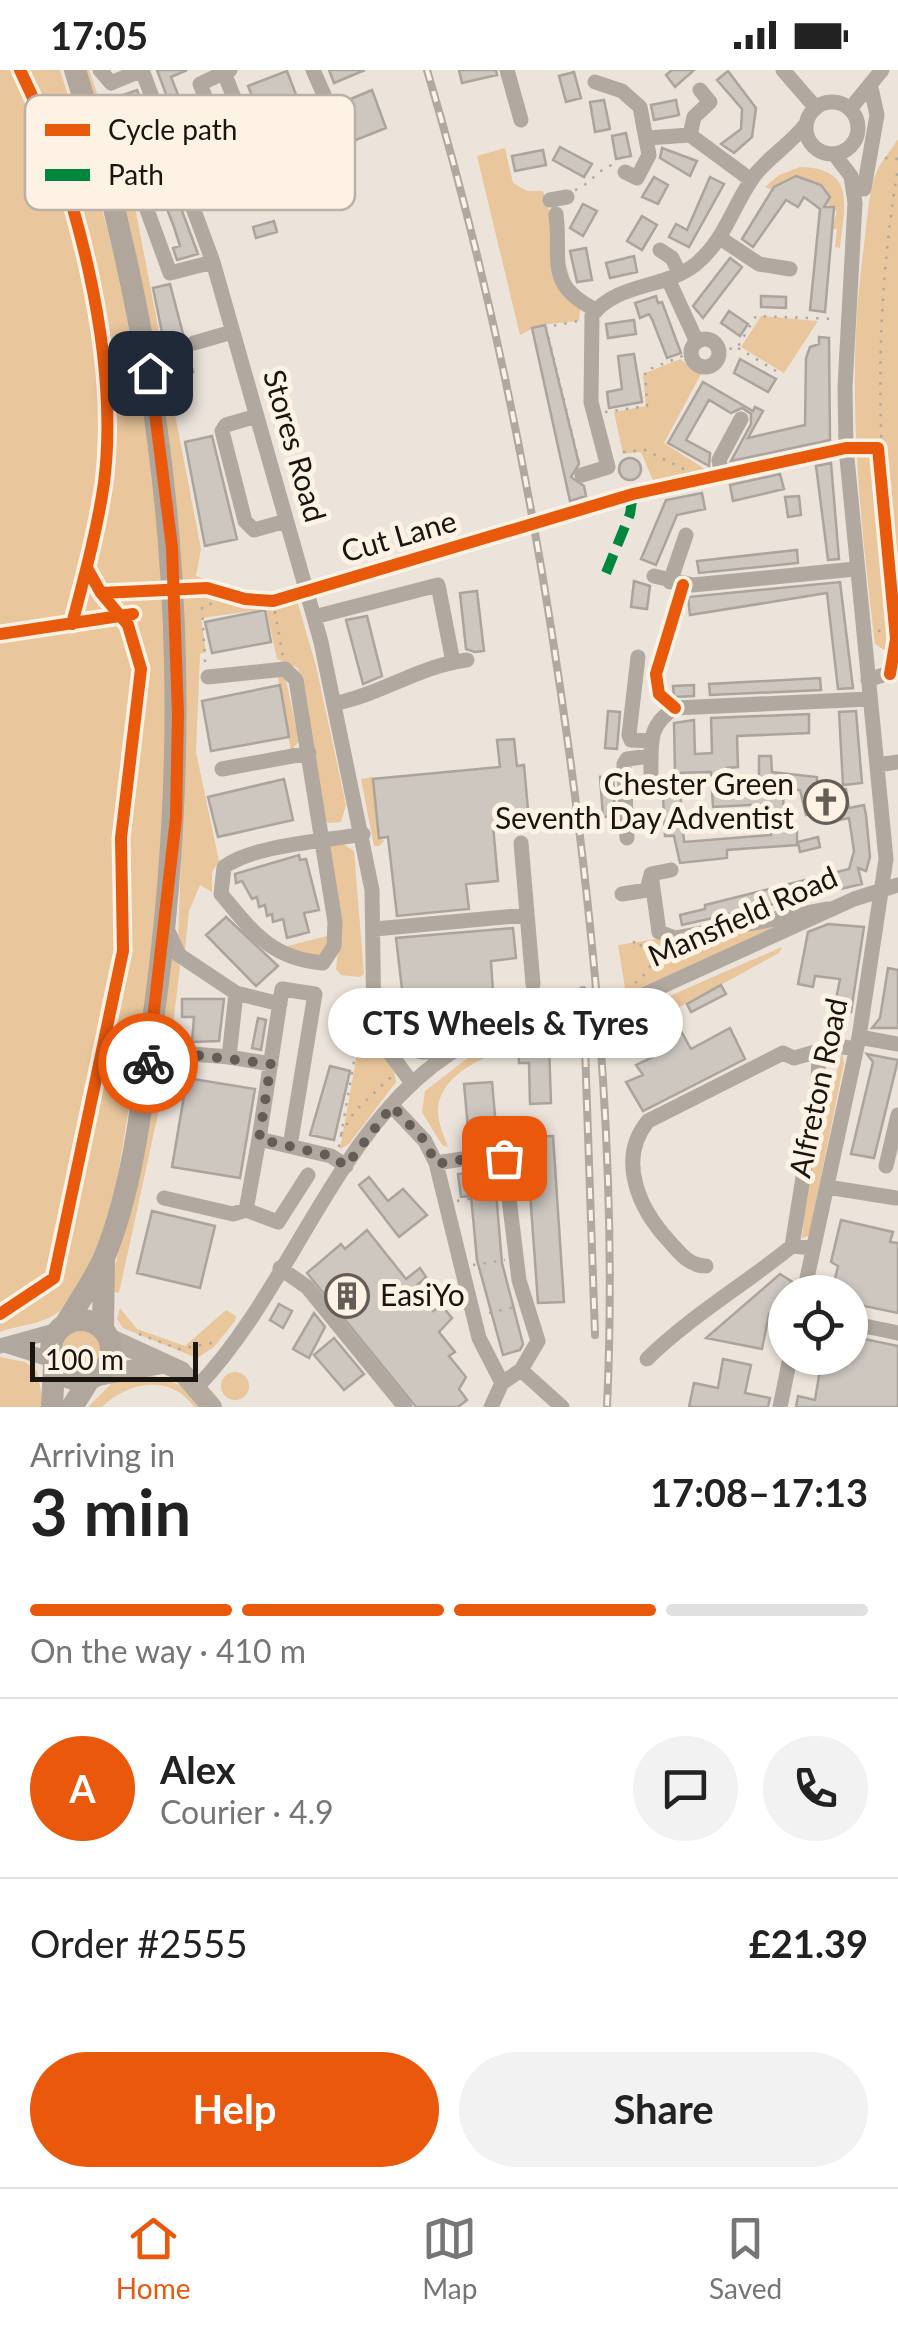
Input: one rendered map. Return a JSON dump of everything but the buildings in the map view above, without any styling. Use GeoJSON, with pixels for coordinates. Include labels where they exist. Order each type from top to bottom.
{"type":"FeatureCollection","features":[{"type":"Feature","properties":{"kind":"highway"},"geometry":{"type":"LineString","coordinates":[[74,70],[81,95]]}},
{"type":"Feature","properties":{"kind":"highway"},"geometry":{"type":"LineString","coordinates":[[52,1407],[51,1344],[104,1258],[124,1188],[147,1064],[166,925],[178,768],[175,590],[166,479],[142,328],[115,210]]}},
{"type":"Feature","properties":{"kind":"highway"},"geometry":{"type":"LineString","coordinates":[[72,1407],[111,1354],[106,1334],[104,1258]]}},
{"type":"Feature","properties":{"kind":"highway"},"geometry":{"type":"LineString","coordinates":[[62,1327],[86,1320],[106,1334]]}},
{"type":"Feature","properties":{"kind":"highway"},"geometry":{"type":"LineString","coordinates":[[53,1363],[69,1378],[93,1378]]}},
{"type":"Feature","properties":{"kind":"main road"},"geometry":{"type":"LineString","coordinates":[[106,1334],[181,1370],[212,1407]]}},
{"type":"Feature","properties":{"kind":"main road"},"geometry":{"type":"LineString","coordinates":[[93,1378],[164,1364]]}},
{"type":"Feature","properties":{"kind":"street"},"geometry":{"type":"LineString","coordinates":[[100,70],[111,83],[142,70]]}},
{"type":"Feature","properties":{"kind":"street","name":"Stores Road"},"geometry":{"type":"LineString","coordinates":[[142,70],[153,95]]}},
{"type":"Feature","properties":{"kind":"street"},"geometry":{"type":"LineString","coordinates":[[313,70],[324,95]]}},
{"type":"Feature","properties":{"kind":"street"},"geometry":{"type":"LineString","coordinates":[[507,70],[521,120]]}},
{"type":"Feature","properties":{"kind":"street"},"geometry":{"type":"LineString","coordinates":[[783,70],[816,108]]}},
{"type":"Feature","properties":{"kind":"street"},"geometry":{"type":"LineString","coordinates":[[850,109],[882,70]]}},
{"type":"Feature","properties":{"kind":"street"},"geometry":{"type":"LineString","coordinates":[[183,91],[228,72]]}},
{"type":"Feature","properties":{"kind":"street"},"geometry":{"type":"LineString","coordinates":[[597,79],[630,96],[640,108],[648,144],[633,171]]}},
{"type":"Feature","properties":{"kind":"street"},"geometry":{"type":"LineString","coordinates":[[200,84],[204,95]]}},
{"type":"Feature","properties":{"kind":"street"},"geometry":{"type":"LineString","coordinates":[[864,189],[878,115],[871,88]]}},
{"type":"Feature","properties":{"kind":"street"},"geometry":{"type":"LineString","coordinates":[[690,136],[694,116],[710,102],[700,90]]}},
{"type":"Feature","properties":{"kind":"street"},"geometry":{"type":"LineString","coordinates":[[593,315],[620,294],[674,276],[720,238],[751,180],[780,155],[816,108],[830,102],[850,109],[858,126],[854,142],[827,152],[780,155]]}},
{"type":"Feature","properties":{"kind":"street"},"geometry":{"type":"LineString","coordinates":[[806,124],[809,141],[827,152]]}},
{"type":"Feature","properties":{"kind":"street"},"geometry":{"type":"LineString","coordinates":[[648,144],[690,136],[751,180]]}},
{"type":"Feature","properties":{"kind":"street","name":"Mansfield Road"},"geometry":{"type":"LineString","coordinates":[[198,1386],[232,1349],[346,1166],[392,1106],[451,1051],[500,1027],[610,1010],[832,910],[882,893],[885,832],[855,569],[846,448],[848,320],[856,224],[864,189],[854,142]]}},
{"type":"Feature","properties":{"kind":"street","name":"Mansfield Road"},"geometry":{"type":"LineString","coordinates":[[827,152],[851,176],[856,224]]}},
{"type":"Feature","properties":{"kind":"street"},"geometry":{"type":"LineString","coordinates":[[558,204],[558,275],[593,315],[592,413],[608,467],[582,475]]}},
{"type":"Feature","properties":{"kind":"street"},"geometry":{"type":"LineString","coordinates":[[147,210],[170,273],[212,262]]}},
{"type":"Feature","properties":{"kind":"street","name":"Stores Road"},"geometry":{"type":"LineString","coordinates":[[202,210],[212,232],[212,262],[337,703],[363,834],[376,929],[373,1018]]}},
{"type":"Feature","properties":{"kind":"street"},"geometry":{"type":"LineString","coordinates":[[720,238],[759,264],[790,269]]}},
{"type":"Feature","properties":{"kind":"street"},"geometry":{"type":"LineString","coordinates":[[661,250],[672,258],[696,364],[708,367],[717,361],[719,350],[709,340],[694,347]]}},
{"type":"Feature","properties":{"kind":"street"},"geometry":{"type":"LineString","coordinates":[[194,343],[232,332]]}},
{"type":"Feature","properties":{"kind":"street"},"geometry":{"type":"LineString","coordinates":[[257,416],[226,425],[222,432],[245,521],[254,530],[303,512]]}},
{"type":"Feature","properties":{"kind":"street"},"geometry":{"type":"LineString","coordinates":[[722,476],[719,460],[741,420]]}},
{"type":"Feature","properties":{"kind":"street"},"geometry":{"type":"LineString","coordinates":[[549,520],[633,494],[846,448]]}},
{"type":"Feature","properties":{"kind":"street","name":"Cut Lane"},"geometry":{"type":"LineString","coordinates":[[306,591],[507,532]]}},
{"type":"Feature","properties":{"kind":"street"},"geometry":{"type":"LineString","coordinates":[[670,582],[686,536]]}},
{"type":"Feature","properties":{"kind":"street"},"geometry":{"type":"LineString","coordinates":[[654,576],[693,585],[855,569]]}},
{"type":"Feature","properties":{"kind":"street"},"geometry":{"type":"LineString","coordinates":[[314,617],[438,585],[460,661],[414,671],[383,690],[337,703]]}},
{"type":"Feature","properties":{"kind":"street"},"geometry":{"type":"LineString","coordinates":[[638,657],[629,735],[651,757]]}},
{"type":"Feature","properties":{"kind":"street"},"geometry":{"type":"LineString","coordinates":[[208,677],[285,669],[296,680],[309,753],[322,842],[335,922],[334,946],[322,963],[285,957],[269,947],[221,894],[221,874],[230,862],[322,842],[363,834]]}},
{"type":"Feature","properties":{"kind":"street"},"geometry":{"type":"LineString","coordinates":[[868,680],[894,672]]}},
{"type":"Feature","properties":{"kind":"street"},"geometry":{"type":"LineString","coordinates":[[651,757],[657,720],[675,708],[870,699]]}},
{"type":"Feature","properties":{"kind":"street"},"geometry":{"type":"LineString","coordinates":[[222,770],[309,753]]}},
{"type":"Feature","properties":{"kind":"street"},"geometry":{"type":"LineString","coordinates":[[627,838],[624,764],[628,759],[651,757]]}},
{"type":"Feature","properties":{"kind":"street"},"geometry":{"type":"LineString","coordinates":[[877,765],[898,762]]}},
{"type":"Feature","properties":{"kind":"street"},"geometry":{"type":"LineString","coordinates":[[522,843],[534,984]]}},
{"type":"Feature","properties":{"kind":"street"},"geometry":{"type":"LineString","coordinates":[[651,874],[671,870]]}},
{"type":"Feature","properties":{"kind":"street"},"geometry":{"type":"LineString","coordinates":[[622,894],[647,890],[651,874]]}},
{"type":"Feature","properties":{"kind":"street"},"geometry":{"type":"LineString","coordinates":[[651,874],[662,940],[814,908],[832,910]]}},
{"type":"Feature","properties":{"kind":"street"},"geometry":{"type":"LineString","coordinates":[[882,893],[898,885]]}},
{"type":"Feature","properties":{"kind":"street","name":"Alfreton Road"},"geometry":{"type":"LineString","coordinates":[[808,1275],[858,1043],[882,893]]}},
{"type":"Feature","properties":{"kind":"street"},"geometry":{"type":"LineString","coordinates":[[376,929],[528,916]]}},
{"type":"Feature","properties":{"kind":"street"},"geometry":{"type":"LineString","coordinates":[[166,925],[179,955],[236,992],[280,1004]]}},
{"type":"Feature","properties":{"kind":"street"},"geometry":{"type":"LineString","coordinates":[[246,1210],[282,989],[315,994],[290,1146]]}},
{"type":"Feature","properties":{"kind":"street"},"geometry":{"type":"LineString","coordinates":[[229,1057],[236,992]]}},
{"type":"Feature","properties":{"kind":"street"},"geometry":{"type":"LineString","coordinates":[[373,1018],[416,1080]]}},
{"type":"Feature","properties":{"kind":"street"},"geometry":{"type":"LineString","coordinates":[[373,1018],[376,1038],[416,1080]]}},
{"type":"Feature","properties":{"kind":"street"},"geometry":{"type":"LineString","coordinates":[[706,1266],[695,1266],[683,1256],[654,1227],[638,1200],[635,1160],[641,1130],[648,1121],[783,1053],[794,1058],[858,1043],[898,1044]]}},
{"type":"Feature","properties":{"kind":"street"},"geometry":{"type":"LineString","coordinates":[[392,1044],[422,1052],[451,1051]]}},
{"type":"Feature","properties":{"kind":"street"},"geometry":{"type":"LineString","coordinates":[[147,1064],[169,1052],[271,1064]]}},
{"type":"Feature","properties":{"kind":"street"},"geometry":{"type":"LineString","coordinates":[[647,1359],[688,1320],[728,1298],[792,1246],[818,1084],[819,1052]]}},
{"type":"Feature","properties":{"kind":"street"},"geometry":{"type":"LineString","coordinates":[[392,1106],[425,1141],[436,1164],[473,1317],[502,1383]]}},
{"type":"Feature","properties":{"kind":"street"},"geometry":{"type":"LineString","coordinates":[[886,1166],[898,1115]]}},
{"type":"Feature","properties":{"kind":"street"},"geometry":{"type":"LineString","coordinates":[[259,1139],[331,1156],[346,1166]]}},
{"type":"Feature","properties":{"kind":"street"},"geometry":{"type":"LineString","coordinates":[[436,1164],[501,1154],[516,1258],[536,1335],[536,1350],[521,1370],[502,1383],[491,1407]]}},
{"type":"Feature","properties":{"kind":"street"},"geometry":{"type":"LineString","coordinates":[[164,1198],[233,1214],[246,1210],[278,1222],[308,1176]]}},
{"type":"Feature","properties":{"kind":"street"},"geometry":{"type":"LineString","coordinates":[[826,1187],[896,1198]]}},
{"type":"Feature","properties":{"kind":"street"},"geometry":{"type":"LineString","coordinates":[[792,1246],[814,1248]]}},
{"type":"Feature","properties":{"kind":"street"},"geometry":{"type":"LineString","coordinates":[[280,1268],[307,1288],[405,1407]]}},
{"type":"Feature","properties":{"kind":"street"},"geometry":{"type":"LineString","coordinates":[[3,1346],[62,1327]]}},
{"type":"Feature","properties":{"kind":"street"},"geometry":{"type":"LineString","coordinates":[[868,1327],[898,1333]]}},
{"type":"Feature","properties":{"kind":"street"},"geometry":{"type":"LineString","coordinates":[[3,1346],[53,1363]]}},
{"type":"Feature","properties":{"kind":"street"},"geometry":{"type":"LineString","coordinates":[[521,1370],[562,1407]]}},
{"type":"Feature","properties":{"kind":"street"},"geometry":{"type":"LineString","coordinates":[[780,1407],[787,1375]]}},
{"type":"Feature","properties":{"kind":"path"},"geometry":{"type":"LineString","coordinates":[[873,156],[898,159]]}},
{"type":"Feature","properties":{"kind":"path"},"geometry":{"type":"LineString","coordinates":[[558,204],[607,165],[633,171]]}},
{"type":"Feature","properties":{"kind":"path"},"geometry":{"type":"LineString","coordinates":[[894,672],[897,639],[878,448],[880,318],[898,168]]}},
{"type":"Feature","properties":{"kind":"path"},"geometry":{"type":"LineString","coordinates":[[582,475],[546,327],[593,315]]}},
{"type":"Feature","properties":{"kind":"path"},"geometry":{"type":"LineString","coordinates":[[737,348],[756,316],[848,320]]}},
{"type":"Feature","properties":{"kind":"path"},"geometry":{"type":"LineString","coordinates":[[592,413],[644,408],[644,371],[694,347]]}},
{"type":"Feature","properties":{"kind":"path"},"geometry":{"type":"LineString","coordinates":[[719,350],[737,348],[776,371]]}},
{"type":"Feature","properties":{"kind":"path"},"geometry":{"type":"LineString","coordinates":[[846,448],[878,448]]}},
{"type":"Feature","properties":{"kind":"path"},"geometry":{"type":"LineString","coordinates":[[624,452],[645,450],[704,480]]}},
{"type":"Feature","properties":{"kind":"path"},"geometry":{"type":"LineString","coordinates":[[207,588],[252,599]]}},
{"type":"Feature","properties":{"kind":"path"},"geometry":{"type":"LineString","coordinates":[[208,677],[202,607],[306,591]]}},
{"type":"Feature","properties":{"kind":"path"},"geometry":{"type":"LineString","coordinates":[[252,599],[285,669]]}},
{"type":"Feature","properties":{"kind":"path"},"geometry":{"type":"LineString","coordinates":[[862,632],[895,629]]}},
{"type":"Feature","properties":{"kind":"path"},"geometry":{"type":"LineString","coordinates":[[634,941],[634,946],[662,940]]}},
{"type":"Feature","properties":{"kind":"path"},"geometry":{"type":"LineString","coordinates":[[627,991],[647,972],[662,940]]}},
{"type":"Feature","properties":{"kind":"path"},"geometry":{"type":"LineString","coordinates":[[346,1166],[338,1156],[360,1024],[373,1018]]}},
{"type":"Feature","properties":{"kind":"path"},"geometry":{"type":"LineString","coordinates":[[340,1136],[354,1112],[396,1073]]}},
{"type":"Feature","properties":{"kind":"path"},"geometry":{"type":"LineString","coordinates":[[445,1202],[508,1193]]}},
{"type":"Feature","properties":{"kind":"path"},"geometry":{"type":"LineString","coordinates":[[462,1267],[516,1258]]}},
{"type":"Feature","properties":{"kind":"path"},"geometry":{"type":"LineString","coordinates":[[473,1317],[527,1304]]}},
{"type":"Feature","properties":{"kind":"path"},"geometry":{"type":"LineString","coordinates":[[134,1336],[140,1334],[179,1349],[218,1342],[232,1349]]}},
{"type":"Feature","properties":{"kind":"shaded area"},"geometry":{"type":"Polygon","coordinates":[[[0,70],[60,70],[68,95],[25,95],[25,210],[102,210],[116,261],[140,378],[161,559],[166,740],[162,831],[144,1012],[103,1238],[79,1287],[63,1308],[41,1321],[0,1332],[0,70]]]}},
{"type":"Feature","properties":{"kind":"shaded area"},"geometry":{"type":"Polygon","coordinates":[[[79,70],[89,70],[98,95],[84,95],[79,70]]]}},
{"type":"Feature","properties":{"kind":"shaded area"},"geometry":{"type":"Polygon","coordinates":[[[898,139],[898,659],[875,644],[859,495],[855,346],[870,198],[877,171],[898,139]]]}},
{"type":"Feature","properties":{"kind":"shaded area"},"geometry":{"type":"Polygon","coordinates":[[[505,148],[513,183],[527,191],[543,191],[580,310],[579,321],[539,325],[520,335],[477,156],[505,148]]]}},
{"type":"Feature","properties":{"kind":"shaded area"},"geometry":{"type":"Polygon","coordinates":[[[800,167],[831,174],[839,182],[844,204],[840,248],[835,247],[837,229],[832,229],[837,212],[815,181],[809,184],[796,176],[772,190],[765,187],[779,175],[800,167]]]}},
{"type":"Feature","properties":{"kind":"shaded area"},"geometry":{"type":"Polygon","coordinates":[[[106,210],[136,210],[201,549],[196,576],[257,598],[294,590],[316,666],[346,805],[341,822],[328,823],[323,817],[298,668],[277,659],[266,609],[201,618],[206,652],[200,654],[196,752],[219,861],[212,872],[212,892],[200,885],[189,911],[185,950],[178,941],[185,742],[182,602],[106,210]]]}},
{"type":"Feature","properties":{"kind":"shaded area"},"geometry":{"type":"Polygon","coordinates":[[[761,316],[818,321],[784,373],[741,347],[761,316]]]}},
{"type":"Feature","properties":{"kind":"shaded area"},"geometry":{"type":"Polygon","coordinates":[[[680,359],[701,374],[664,443],[711,473],[655,485],[641,452],[623,454],[614,412],[646,406],[643,374],[680,359]]]}},
{"type":"Feature","properties":{"kind":"shaded area"},"geometry":{"type":"Polygon","coordinates":[[[277,672],[286,680],[299,741],[291,751],[277,672]]]}},
{"type":"Feature","properties":{"kind":"shaded area"},"geometry":{"type":"Polygon","coordinates":[[[372,777],[379,837],[384,841],[379,846],[374,846],[361,779],[372,777]]]}},
{"type":"Feature","properties":{"kind":"shaded area"},"geometry":{"type":"Polygon","coordinates":[[[340,842],[354,851],[364,974],[360,977],[341,975],[336,969],[340,933],[330,847],[340,842]]]}},
{"type":"Feature","properties":{"kind":"shaded area"},"geometry":{"type":"Polygon","coordinates":[[[802,917],[626,994],[618,945],[802,917]]]}},
{"type":"Feature","properties":{"kind":"shaded area"},"geometry":{"type":"Polygon","coordinates":[[[327,936],[327,946],[319,957],[280,948],[327,936]]]}},
{"type":"Feature","properties":{"kind":"shaded area"},"geometry":{"type":"Polygon","coordinates":[[[782,947],[779,953],[634,1032],[617,1031],[618,1036],[611,1035],[608,1029],[612,1021],[782,947]]]}},
{"type":"Feature","properties":{"kind":"shaded area"},"geometry":{"type":"Polygon","coordinates":[[[171,950],[180,967],[171,1041],[157,1047],[171,950]]]}},
{"type":"Feature","properties":{"kind":"shaded area"},"geometry":{"type":"Polygon","coordinates":[[[519,993],[520,1011],[446,1039],[427,1042],[454,1034],[454,1026],[495,1013],[519,993]]]}},
{"type":"Feature","properties":{"kind":"shaded area"},"geometry":{"type":"Polygon","coordinates":[[[362,1026],[394,1069],[396,1082],[349,1144],[340,1149],[362,1026]]]}},
{"type":"Feature","properties":{"kind":"shaded area"},"geometry":{"type":"Polygon","coordinates":[[[550,1027],[550,1040],[485,1058],[469,1066],[445,1088],[438,1108],[448,1147],[442,1145],[422,1112],[425,1091],[469,1057],[550,1027]]]}},
{"type":"Feature","properties":{"kind":"shaded area"},"geometry":{"type":"Polygon","coordinates":[[[842,1052],[844,1063],[809,1236],[802,1238],[809,1166],[816,1166],[828,1108],[820,1106],[822,1097],[830,1097],[842,1052]]]}},
{"type":"Feature","properties":{"kind":"shaded area"},"geometry":{"type":"Polygon","coordinates":[[[178,1057],[176,1067],[168,1068],[119,1293],[110,1291],[155,1070],[160,1062],[178,1057]]]}},
{"type":"Feature","properties":{"kind":"shaded area"},"geometry":{"type":"Polygon","coordinates":[[[120,1308],[137,1329],[185,1346],[226,1310],[236,1316],[214,1347],[197,1358],[123,1328],[117,1319],[120,1308]]]}},
{"type":"Feature","properties":{"kind":"shaded area"},"geometry":{"type":"Polygon","coordinates":[[[82,1330],[96,1336],[102,1350],[96,1364],[82,1370],[68,1364],[62,1350],[68,1336],[82,1330]]]}},
{"type":"Feature","properties":{"kind":"shaded area"},"geometry":{"type":"Polygon","coordinates":[[[0,1357],[25,1362],[37,1371],[44,1407],[0,1407],[0,1357]]]}},
{"type":"Feature","properties":{"kind":"shaded area"},"geometry":{"type":"Polygon","coordinates":[[[235,1372],[245,1376],[249,1386],[245,1396],[235,1400],[225,1396],[221,1386],[225,1376],[235,1372]]]}},
{"type":"Feature","properties":{"kind":"shaded area"},"geometry":{"type":"Polygon","coordinates":[[[148,1374],[181,1385],[200,1407],[194,1407],[173,1389],[149,1385],[124,1392],[102,1407],[88,1407],[112,1383],[148,1374]]]}},
{"type":"Feature","properties":{"kind":"tunnel"},"geometry":{"type":"LineString","coordinates":[[507,532],[549,519]]}},
{"type":"Feature","properties":{"kind":"railway"},"geometry":{"type":"LineString","coordinates":[[427,70],[473,240],[512,411],[544,584],[570,758],[603,1082],[610,1244],[607,1407]]}},
{"type":"Feature","properties":{"kind":"railway"},"geometry":{"type":"LineString","coordinates":[[583,990],[595,1335]]}},
{"type":"Feature","properties":{"kind":"marked path"},"geometry":{"type":"LineString","coordinates":[[606,573],[630,514],[633,494]]}},
{"type":"Feature","properties":{"kind":"cycle path"},"geometry":{"type":"LineString","coordinates":[[20,70],[31,95]]}},
{"type":"Feature","properties":{"kind":"cycle path"},"geometry":{"type":"LineString","coordinates":[[72,624],[104,483],[107,433],[99,327],[73,210]]}},
{"type":"Feature","properties":{"kind":"cycle path"},"geometry":{"type":"LineString","coordinates":[[87,568],[101,593],[207,588],[245,599],[273,601],[633,494],[846,448],[878,448],[896,639],[890,674]]}},
{"type":"Feature","properties":{"kind":"cycle path"},"geometry":{"type":"LineString","coordinates":[[675,708],[659,694],[656,674],[683,585]]}},
{"type":"Feature","properties":{"kind":"cycle path"},"geometry":{"type":"LineString","coordinates":[[0,1314],[54,1278],[123,951],[121,838],[141,669],[128,625],[101,593]]}},
{"type":"Feature","properties":{"kind":"cycle path"},"geometry":{"type":"LineString","coordinates":[[0,634],[133,614]]}},
{"type":"Feature","properties":{"kind":"way so far"},"geometry":{"type":"LineString","coordinates":[[148,1063],[169,1052],[271,1064],[259,1139],[331,1156],[346,1166],[392,1106],[425,1141],[436,1164],[496,1154],[504,1158]]}},
{"type":"Feature","properties":{"kind":"place","name":"Chester Green Seventh Day Adventist"},"geometry":{"type":"Point","coordinates":[826,802]}},
{"type":"Feature","properties":{"kind":"place","name":"CTS Wheels & Tyres"},"geometry":{"type":"Point","coordinates":[504,1158]}},
{"type":"Feature","properties":{"kind":"place","name":"EasiYo"},"geometry":{"type":"Point","coordinates":[347,1296]}},
{"type":"Feature","properties":{"kind":"route"},"geometry":{"type":"LineString","coordinates":[[148,1063],[176,818],[178,714],[172,547],[150,373]]}}]}
